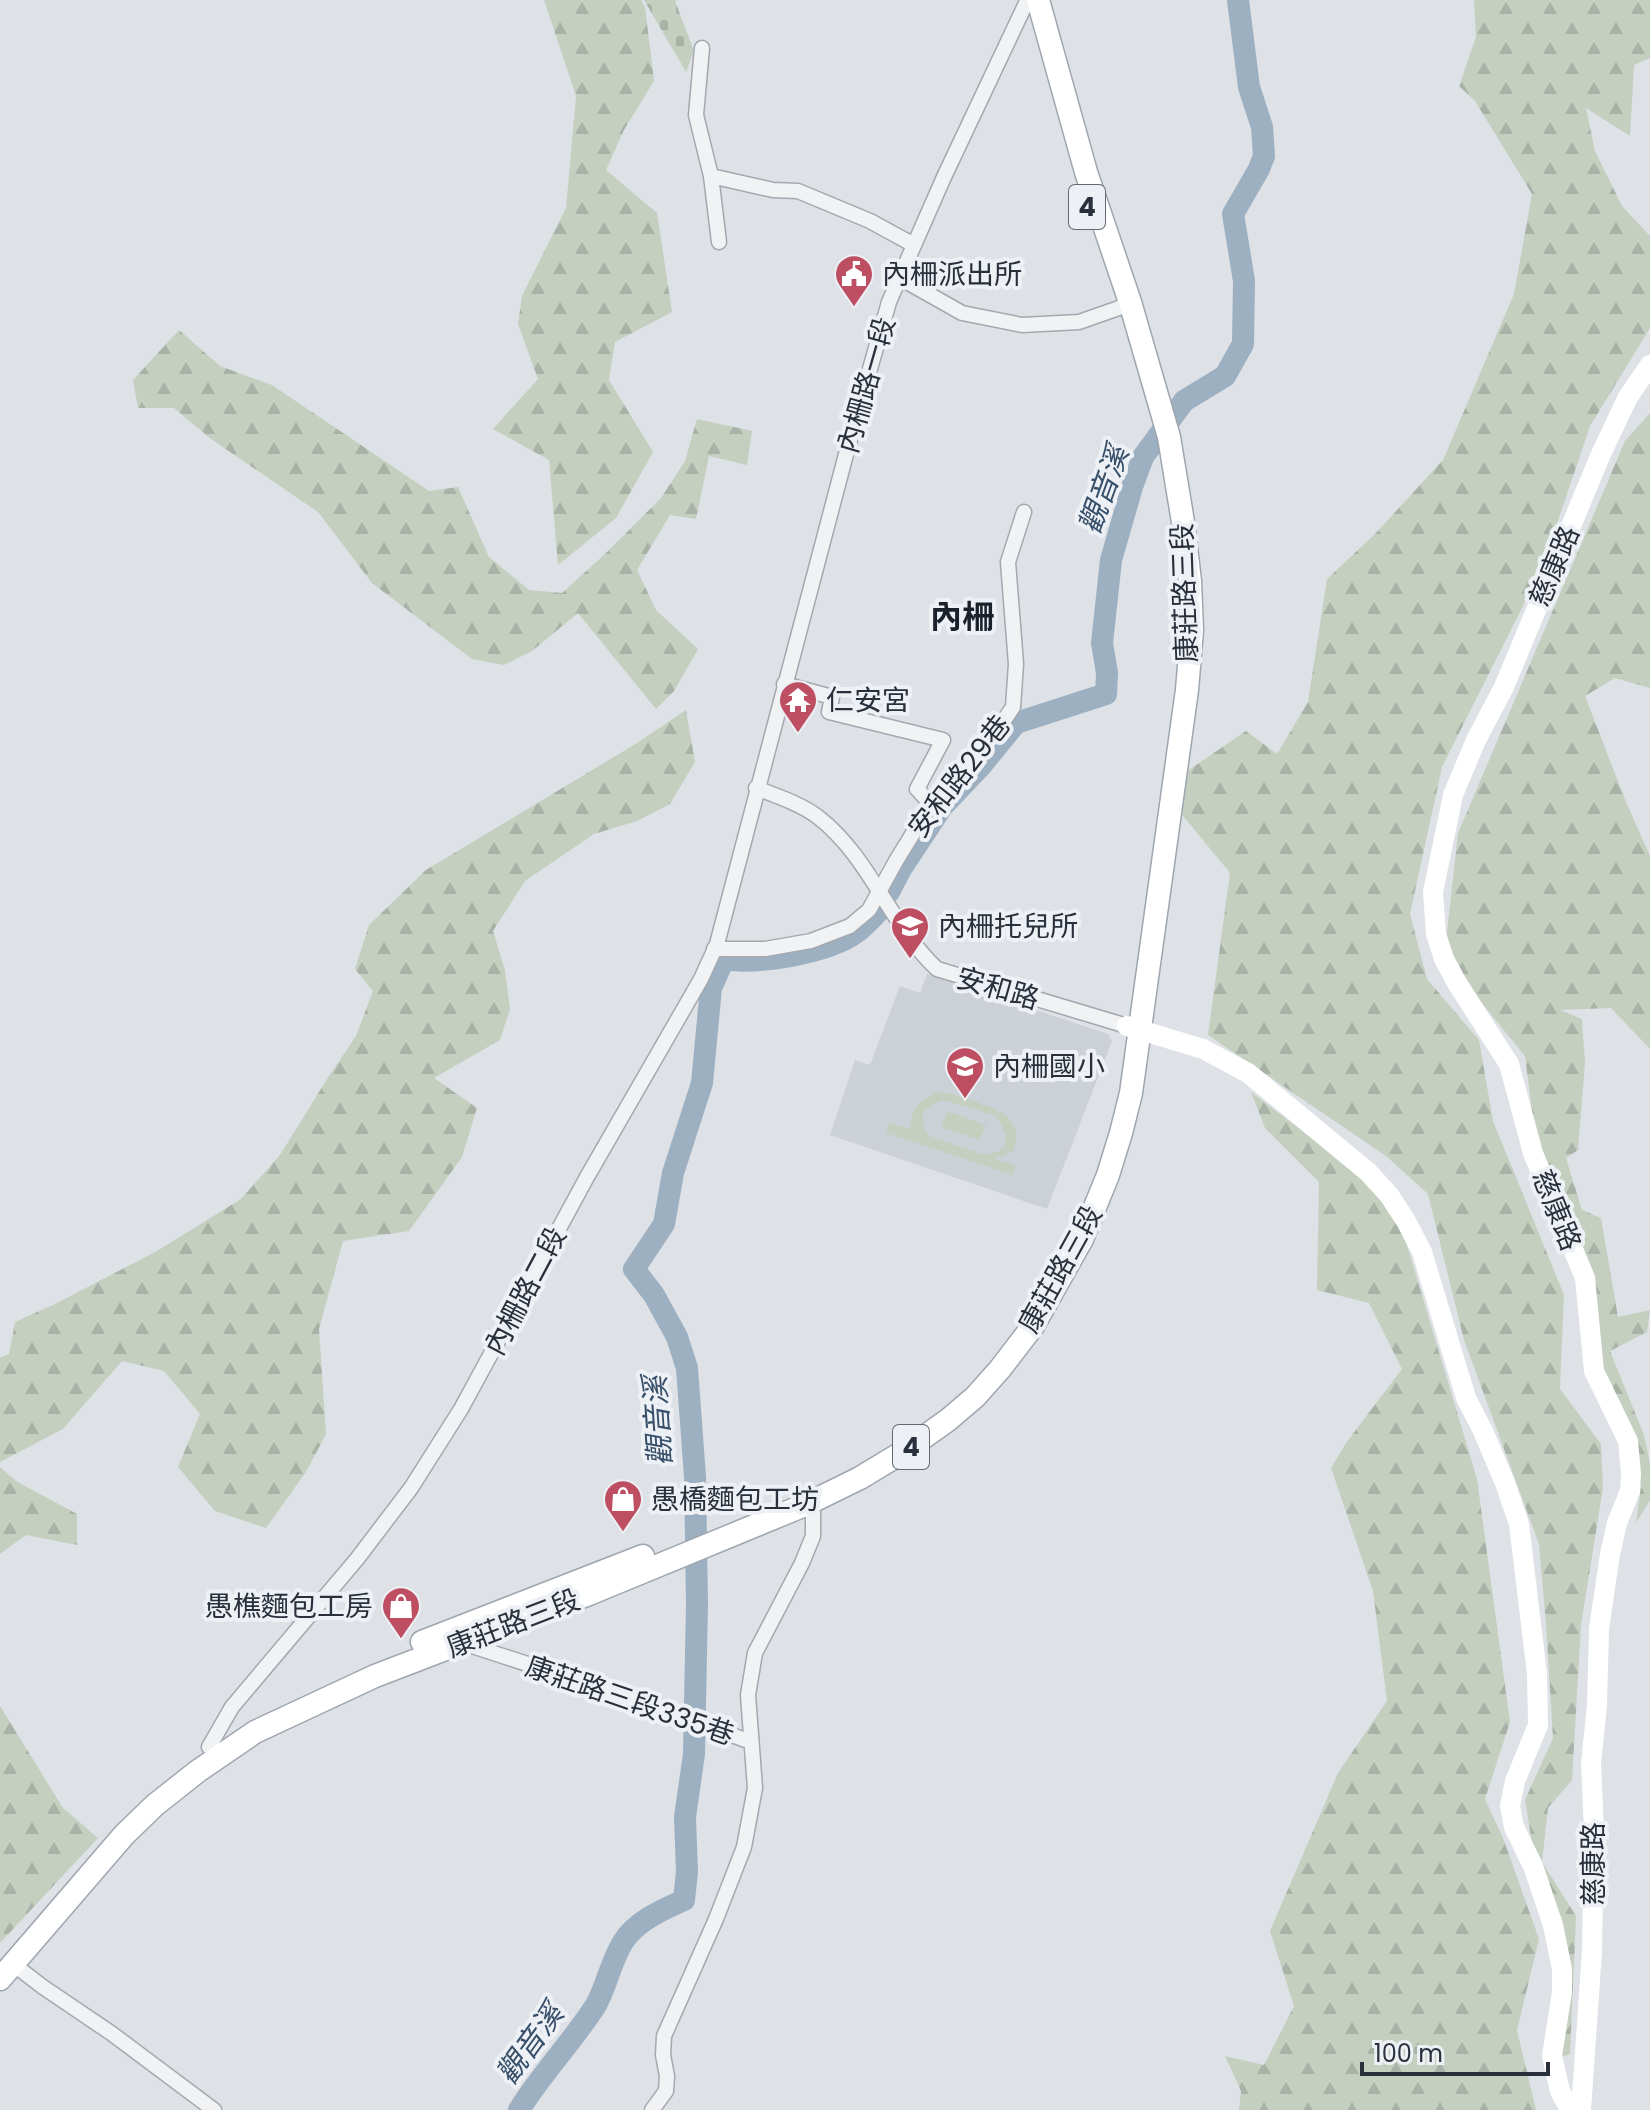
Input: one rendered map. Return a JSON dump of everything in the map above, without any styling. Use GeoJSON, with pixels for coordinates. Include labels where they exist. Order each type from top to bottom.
{"type":"FeatureCollection","features":[{"type":"Feature","properties":{"kind":"main road","name":"康莊路三段"},"geometry":{"type":"LineString","coordinates":[[1027,0],[1077,178],[1125,305]]}},
{"type":"Feature","properties":{"kind":"main road","name":"康莊路三段"},"geometry":{"type":"LineString","coordinates":[[4,1968],[155,1805],[255,1732],[375,1676],[809,1503],[903,1452],[975,1397],[1000,1369],[1033,1326],[1082,1239],[1108,1175],[1131,1093],[1134,1028],[1179,629],[1165,454],[1038,0]]}},
{"type":"Feature","properties":{"kind":"main road","name":"康莊路三段"},"geometry":{"type":"LineString","coordinates":[[4,1968],[136,1808],[209,1747],[288,1701],[427,1640],[697,1537],[806,1491],[859,1466],[935,1413],[995,1356],[1053,1266],[1072,1229],[1108,1131],[1134,1028]]}},
{"type":"Feature","properties":{"kind":"street","name":"內柵路一段"},"geometry":{"type":"LineString","coordinates":[[756,788],[889,302],[1027,0]]}},
{"type":"Feature","properties":{"kind":"street"},"geometry":{"type":"LineString","coordinates":[[702,48],[696,115],[711,176],[719,242]]}},
{"type":"Feature","properties":{"kind":"street"},"geometry":{"type":"LineString","coordinates":[[711,176],[773,190],[798,191],[870,221],[914,245]]}},
{"type":"Feature","properties":{"kind":"street"},"geometry":{"type":"LineString","coordinates":[[900,278],[962,313],[1022,325],[1079,322],[1125,305]]}},
{"type":"Feature","properties":{"kind":"street","name":"慈康路"},"geometry":{"type":"LineString","coordinates":[[1581,2110],[1592,1951],[1594,1831],[1591,1763],[1597,1706],[1599,1629],[1617,1523],[1630,1491],[1628,1441],[1594,1371],[1585,1278],[1533,1153],[1509,1064],[1444,959],[1436,934],[1433,892],[1453,795],[1476,740],[1504,687],[1601,454],[1628,397],[1650,365]]}},
{"type":"Feature","properties":{"kind":"street","name":"安和路29巷"},"geometry":{"type":"LineString","coordinates":[[714,949],[765,949],[811,941],[850,926],[869,910],[931,804],[992,737],[1013,707],[1016,664],[1008,562],[1024,512]]}},
{"type":"Feature","properties":{"kind":"street"},"geometry":{"type":"LineString","coordinates":[[784,684],[832,697],[829,712],[943,740],[917,789],[931,804]]}},
{"type":"Feature","properties":{"kind":"street","name":"安和路"},"geometry":{"type":"LineString","coordinates":[[756,788],[816,815],[836,833],[921,955],[937,969],[1134,1028]]}},
{"type":"Feature","properties":{"kind":"street","name":"內柵路二段"},"geometry":{"type":"LineString","coordinates":[[209,1747],[232,1707],[357,1559],[411,1488],[461,1409],[587,1177],[701,979],[714,949],[756,788]]}},
{"type":"Feature","properties":{"kind":"street"},"geometry":{"type":"LineString","coordinates":[[1134,1028],[1203,1049],[1248,1073],[1368,1172],[1389,1195],[1422,1252],[1466,1398],[1494,1457],[1519,1524],[1537,1674],[1538,1725],[1515,1781],[1510,1806],[1514,1827],[1533,1866],[1553,1925],[1562,1969],[1562,1992],[1552,2056],[1560,2091],[1570,2110]]}},
{"type":"Feature","properties":{"kind":"street"},"geometry":{"type":"LineString","coordinates":[[652,2110],[666,2091],[664,2036],[744,1847],[755,1788],[748,1695],[755,1653],[813,1536],[813,1513],[809,1503]]}},
{"type":"Feature","properties":{"kind":"street","name":"康莊路三段335巷"},"geometry":{"type":"LineString","coordinates":[[463,1643],[751,1742]]}},
{"type":"Feature","properties":{"kind":"street"},"geometry":{"type":"LineString","coordinates":[[4,1968],[43,1987],[214,2110]]}},
{"type":"Feature","properties":{"kind":"shaded area","name":"內柵國小"},"geometry":{"type":"Polygon","coordinates":[[[927,974],[1108,1034],[1112,1041],[1047,1209],[830,1135],[855,1060],[870,1065],[900,986],[920,993],[927,974]]]}},
{"type":"Feature","properties":{"kind":"green space"},"geometry":{"type":"Polygon","coordinates":[[[544,0],[641,0],[645,7],[654,81],[624,130],[606,170],[657,213],[672,312],[615,342],[609,380],[653,452],[616,518],[558,565],[549,460],[493,429],[538,379],[518,324],[522,296],[566,208],[576,96],[544,0]]]}},
{"type":"Feature","properties":{"kind":"green space"},"geometry":{"type":"Polygon","coordinates":[[[644,0],[677,0],[694,51],[686,72],[644,0]]]}},
{"type":"Feature","properties":{"kind":"green space"},"geometry":{"type":"Polygon","coordinates":[[[1474,0],[1650,0],[1650,58],[1634,65],[1630,136],[1586,108],[1595,151],[1622,206],[1650,236],[1650,328],[1590,426],[1542,568],[1442,767],[1410,914],[1427,979],[1479,1040],[1493,1121],[1564,1295],[1560,1389],[1601,1444],[1603,1488],[1581,1625],[1572,1780],[1548,1808],[1542,1862],[1576,1916],[1570,2054],[1561,2057],[1567,1985],[1536,1867],[1525,1800],[1553,1738],[1539,1544],[1464,1340],[1428,1194],[1386,1156],[1208,1035],[1230,873],[1179,811],[1180,776],[1246,731],[1277,754],[1308,702],[1327,579],[1376,533],[1443,460],[1514,294],[1532,194],[1475,101],[1459,86],[1476,37],[1474,0]]]}},
{"type":"Feature","properties":{"kind":"green space"},"geometry":{"type":"Polygon","coordinates":[[[179,330],[220,366],[272,385],[429,491],[458,487],[489,557],[529,590],[562,593],[661,498],[685,461],[697,419],[752,431],[747,465],[709,456],[696,519],[670,515],[637,570],[656,610],[698,649],[674,691],[656,709],[578,613],[532,651],[504,665],[472,659],[372,583],[318,512],[211,439],[174,408],[138,408],[133,380],[179,330]]]}},
{"type":"Feature","properties":{"kind":"green space"},"geometry":{"type":"Polygon","coordinates":[[[1650,413],[1650,688],[1615,678],[1585,696],[1650,856],[1650,1049],[1611,1008],[1560,1010],[1582,1019],[1585,1063],[1578,1150],[1566,1158],[1582,1210],[1601,1218],[1618,1317],[1650,1310],[1647,1332],[1610,1351],[1644,1435],[1650,1464],[1650,1500],[1636,1523],[1641,1486],[1622,1409],[1598,1373],[1597,1305],[1536,1144],[1525,1056],[1467,985],[1446,941],[1458,833],[1625,441],[1650,413]]]}},
{"type":"Feature","properties":{"kind":"green space"},"geometry":{"type":"Polygon","coordinates":[[[686,710],[695,762],[670,804],[637,821],[594,834],[525,881],[493,931],[505,970],[510,1009],[500,1040],[434,1078],[477,1108],[462,1157],[409,1231],[343,1241],[319,1329],[326,1434],[306,1472],[266,1528],[215,1511],[178,1467],[200,1414],[164,1371],[122,1361],[63,1429],[0,1462],[0,1358],[9,1354],[15,1322],[157,1251],[241,1199],[280,1155],[356,1036],[373,991],[355,969],[369,925],[426,870],[637,743],[686,710]]]}},
{"type":"Feature","properties":{"kind":"green space"},"geometry":{"type":"Polygon","coordinates":[[[940,1092],[958,1096],[994,1109],[1008,1118],[1016,1131],[1013,1151],[995,1159],[1016,1166],[1013,1175],[886,1133],[889,1122],[910,1129],[918,1105],[940,1092]],[[944,1100],[927,1109],[922,1118],[929,1136],[985,1155],[1005,1146],[1006,1134],[996,1116],[944,1100]]]}},
{"type":"Feature","properties":{"kind":"green space"},"geometry":{"type":"Polygon","coordinates":[[[1251,1092],[1371,1183],[1401,1225],[1477,1479],[1510,1722],[1485,1799],[1503,1838],[1539,1939],[1517,2030],[1536,2110],[1239,2110],[1241,2091],[1225,2056],[1264,2065],[1294,2006],[1270,1931],[1338,1773],[1387,1701],[1373,1591],[1331,1468],[1402,1369],[1369,1303],[1317,1290],[1319,1182],[1265,1128],[1251,1092]]]}},
{"type":"Feature","properties":{"kind":"green space"},"geometry":{"type":"Polygon","coordinates":[[[947,1111],[986,1125],[980,1140],[941,1127],[947,1111]]]}},
{"type":"Feature","properties":{"kind":"green space"},"geometry":{"type":"Polygon","coordinates":[[[0,1467],[16,1481],[77,1514],[77,1545],[26,1535],[0,1554],[0,1467]]]}},
{"type":"Feature","properties":{"kind":"green space"},"geometry":{"type":"Polygon","coordinates":[[[0,1706],[63,1808],[98,1838],[0,1943],[0,1706]]]}},
{"type":"Feature","properties":{"kind":"waterway","name":"觀音溪"},"geometry":{"type":"LineString","coordinates":[[889,892],[942,807],[1016,723],[1106,694],[1107,673],[1102,643],[1111,560],[1143,457],[1184,401],[1225,376],[1243,344],[1244,281],[1233,214],[1264,156],[1262,127],[1249,87],[1238,0]]}},
{"type":"Feature","properties":{"kind":"waterway","name":"觀音溪"},"geometry":{"type":"LineString","coordinates":[[519,2110],[596,2005],[615,1957],[628,1935],[650,1917],[684,1900],[687,1872],[685,1817],[694,1754],[697,1604],[695,1477],[687,1368],[677,1337],[654,1295],[634,1269],[664,1224],[673,1173],[702,1083],[711,988],[724,959],[773,959],[829,946],[857,932],[879,911]]}},
{"type":"Feature","properties":{"kind":"place","name":"內柵派出所"},"geometry":{"type":"Point","coordinates":[854,308]}},
{"type":"Feature","properties":{"kind":"place","name":"仁安宮"},"geometry":{"type":"Point","coordinates":[798,734]}},
{"type":"Feature","properties":{"kind":"place","name":"內柵托兒所"},"geometry":{"type":"Point","coordinates":[910,960]}},
{"type":"Feature","properties":{"kind":"place","name":"內柵國小"},"geometry":{"type":"Point","coordinates":[965,1100]}},
{"type":"Feature","properties":{"kind":"place","name":"愚橋麵包工坊"},"geometry":{"type":"Point","coordinates":[623,1533]}},
{"type":"Feature","properties":{"kind":"place","name":"愚樵麵包工房"},"geometry":{"type":"Point","coordinates":[401,1640]}},
{"type":"Feature","properties":{"kind":"district","name":"內柵"},"geometry":{"type":"Point","coordinates":[962,617]}}]}
